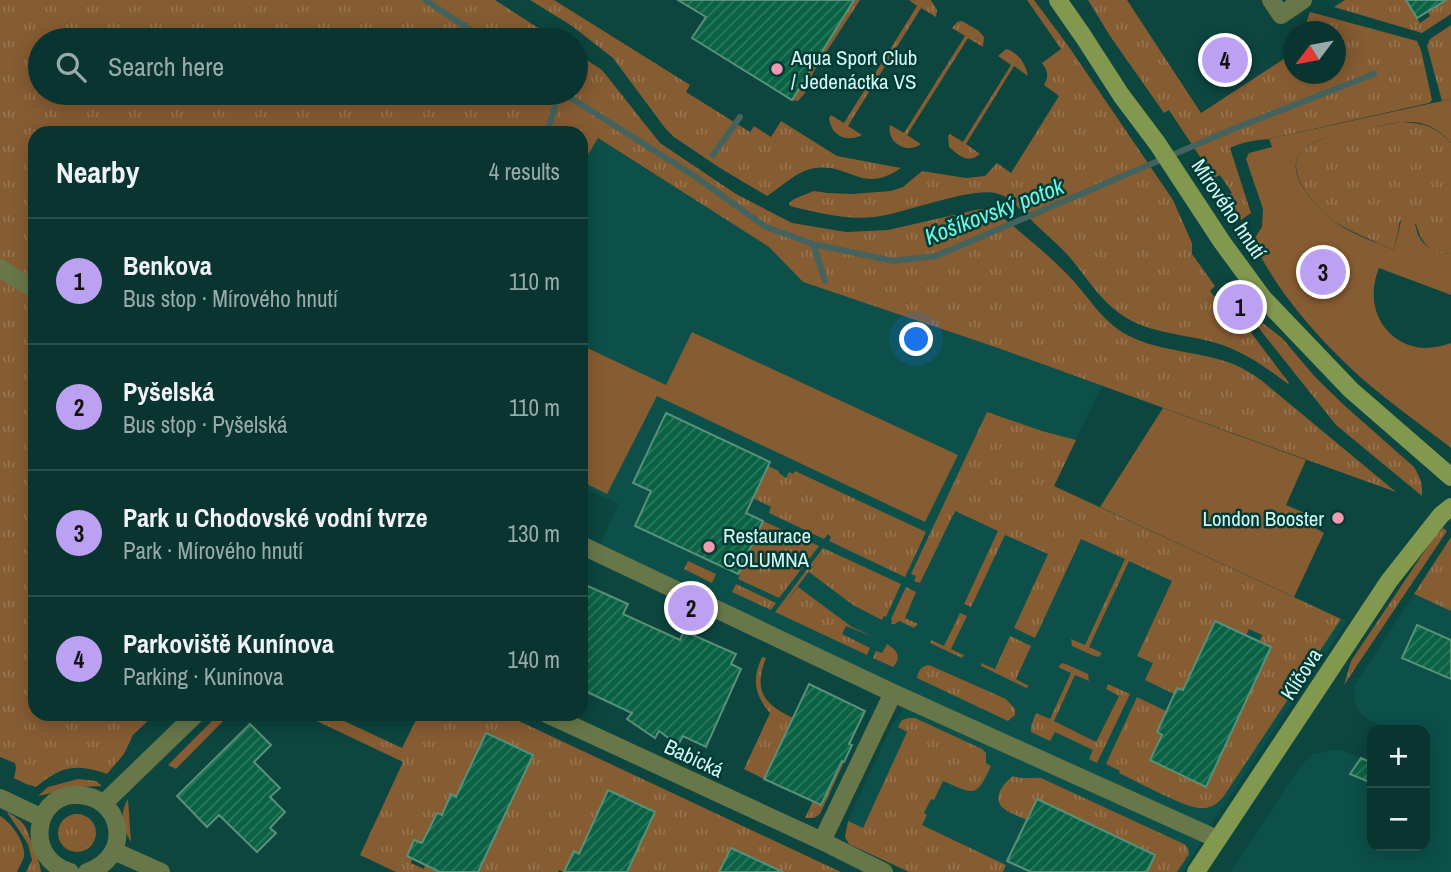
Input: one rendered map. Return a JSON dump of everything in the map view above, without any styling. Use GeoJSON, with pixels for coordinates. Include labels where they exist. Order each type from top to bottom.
{"type":"FeatureCollection","features":[{"type":"Feature","properties":{"kind":"main road","name":"Mírového hnutí"},"geometry":{"type":"LineString","coordinates":[[1058,0],[1262,298],[1351,390],[1451,477]]}},
{"type":"Feature","properties":{"kind":"main road","name":"Klíčova"},"geometry":{"type":"LineString","coordinates":[[1196,872],[1389,581],[1451,507]]}},
{"type":"Feature","properties":{"kind":"street"},"geometry":{"type":"LineString","coordinates":[[1276,7],[1303,0]]}},
{"type":"Feature","properties":{"kind":"street"},"geometry":{"type":"LineString","coordinates":[[0,268],[28,286]]}},
{"type":"Feature","properties":{"kind":"street"},"geometry":{"type":"LineString","coordinates":[[588,548],[893,693],[1217,839]]}},
{"type":"Feature","properties":{"kind":"street"},"geometry":{"type":"LineString","coordinates":[[822,841],[893,693]]}},
{"type":"Feature","properties":{"kind":"street"},"geometry":{"type":"LineString","coordinates":[[103,804],[189,721]]}},
{"type":"Feature","properties":{"kind":"street","name":"Babická"},"geometry":{"type":"LineString","coordinates":[[562,721],[884,872]]}},
{"type":"Feature","properties":{"kind":"street"},"geometry":{"type":"LineString","coordinates":[[64,871],[44,854],[39,830],[42,818],[53,804],[69,795],[87,795],[111,812],[118,833],[114,851],[105,863],[87,872]]}},
{"type":"Feature","properties":{"kind":"street"},"geometry":{"type":"LineString","coordinates":[[0,798],[42,818]]}},
{"type":"Feature","properties":{"kind":"street"},"geometry":{"type":"LineString","coordinates":[[114,851],[160,872]]}},
{"type":"Feature","properties":{"kind":"shaded area"},"geometry":{"type":"Polygon","coordinates":[[[597,138],[769,247],[803,282],[1102,386],[1054,486],[1347,621],[1212,823],[1183,872],[909,872],[849,844],[845,837],[848,821],[892,725],[904,708],[594,560],[618,504],[588,489],[588,154],[597,138]]]}},
{"type":"Feature","properties":{"kind":"shaded area"},"geometry":{"type":"Polygon","coordinates":[[[1414,594],[1451,611],[1451,872],[1230,872],[1299,768],[1312,754],[1331,750],[1342,750],[1367,761],[1367,851],[1430,851],[1430,725],[1381,725],[1367,719],[1356,705],[1355,684],[1414,594]]]}},
{"type":"Feature","properties":{"kind":"green space"},"geometry":{"type":"Polygon","coordinates":[[[0,0],[495,0],[538,28],[28,28],[28,105],[588,105],[588,61],[602,70],[660,143],[736,194],[792,223],[846,232],[888,230],[980,209],[996,212],[1057,264],[1102,315],[1119,330],[1141,341],[1207,356],[1247,371],[1396,492],[998,348],[803,282],[769,247],[598,138],[588,154],[588,126],[28,126],[28,721],[148,721],[133,735],[124,754],[107,774],[86,768],[69,768],[36,787],[14,778],[15,763],[0,757],[0,0]]]}},
{"type":"Feature","properties":{"kind":"green space"},"geometry":{"type":"Polygon","coordinates":[[[530,0],[554,0],[690,85],[686,92],[750,132],[754,126],[771,137],[781,121],[837,156],[901,168],[888,176],[866,179],[838,170],[815,168],[796,176],[767,196],[674,137],[613,58],[588,38],[588,28],[572,26],[530,0]]]}},
{"type":"Feature","properties":{"kind":"green space"},"geometry":{"type":"Polygon","coordinates":[[[854,0],[860,0],[814,71],[805,93],[798,101],[792,100],[854,0]]]}},
{"type":"Feature","properties":{"kind":"green space"},"geometry":{"type":"Polygon","coordinates":[[[909,0],[931,0],[937,10],[936,17],[921,8],[848,126],[862,135],[845,138],[836,133],[829,118],[831,115],[844,123],[917,6],[909,0]]]}},
{"type":"Feature","properties":{"kind":"green space"},"geometry":{"type":"Polygon","coordinates":[[[1027,0],[1034,0],[1069,47],[1173,200],[1192,243],[1192,254],[1215,286],[1210,291],[1222,306],[1228,302],[1288,384],[1234,350],[1144,326],[1119,313],[1097,292],[1066,253],[1015,204],[999,194],[973,193],[887,215],[864,218],[832,215],[790,206],[789,203],[794,199],[814,191],[852,194],[891,191],[903,187],[922,171],[966,178],[985,176],[997,163],[1011,173],[1059,96],[1044,85],[1047,74],[1042,63],[1061,49],[1027,0]]]}},
{"type":"Feature","properties":{"kind":"green space"},"geometry":{"type":"Polygon","coordinates":[[[1088,0],[1127,0],[1201,113],[1283,60],[1283,84],[1346,84],[1346,22],[1417,41],[1432,100],[1429,103],[1230,148],[1251,213],[1241,220],[1226,197],[1232,193],[1220,175],[1214,178],[1169,110],[1164,113],[1088,0]]]}},
{"type":"Feature","properties":{"kind":"green space"},"geometry":{"type":"Polygon","coordinates":[[[1345,0],[1406,0],[1420,23],[1430,16],[1428,12],[1446,0],[1451,0],[1451,14],[1422,33],[1334,7],[1345,0]]]}},
{"type":"Feature","properties":{"kind":"green space"},"geometry":{"type":"Polygon","coordinates":[[[1310,12],[1343,21],[1307,21],[1310,12]]]}},
{"type":"Feature","properties":{"kind":"green space"},"geometry":{"type":"Polygon","coordinates":[[[962,21],[984,37],[983,47],[968,38],[907,135],[921,144],[910,148],[899,145],[891,137],[890,125],[904,133],[965,36],[952,28],[962,21]]]}},
{"type":"Feature","properties":{"kind":"green space"},"geometry":{"type":"Polygon","coordinates":[[[1451,25],[1451,99],[1442,101],[1427,46],[1430,39],[1451,25]]]}},
{"type":"Feature","properties":{"kind":"green space"},"geometry":{"type":"Polygon","coordinates":[[[1006,49],[1021,59],[1028,76],[1014,66],[966,144],[980,154],[964,158],[949,147],[948,136],[950,134],[963,142],[1011,65],[998,56],[1006,49]]]}},
{"type":"Feature","properties":{"kind":"green space"},"geometry":{"type":"Polygon","coordinates":[[[1451,99],[1451,143],[1437,130],[1425,124],[1394,123],[1315,142],[1298,156],[1296,166],[1297,176],[1308,196],[1324,213],[1345,228],[1394,250],[1401,221],[1409,217],[1418,235],[1429,248],[1451,253],[1451,295],[1379,268],[1375,280],[1374,303],[1383,325],[1400,341],[1422,348],[1451,343],[1451,448],[1350,367],[1302,317],[1274,279],[1253,241],[1262,227],[1263,209],[1246,159],[1249,153],[1272,147],[1269,139],[1451,99]]]}},
{"type":"Feature","properties":{"kind":"green space"},"geometry":{"type":"Polygon","coordinates":[[[1401,122],[1429,126],[1451,143],[1451,253],[1432,250],[1421,237],[1416,224],[1400,221],[1394,250],[1349,230],[1319,208],[1298,176],[1298,155],[1315,142],[1352,131],[1401,122]]]}},
{"type":"Feature","properties":{"kind":"green space"},"geometry":{"type":"Polygon","coordinates":[[[1242,307],[1282,338],[1316,378],[1414,467],[1421,481],[1422,496],[1336,425],[1242,307]]]}},
{"type":"Feature","properties":{"kind":"green space"},"geometry":{"type":"Polygon","coordinates":[[[692,332],[958,455],[925,522],[657,396],[607,494],[588,484],[588,348],[666,385],[692,332]]]}},
{"type":"Feature","properties":{"kind":"green space"},"geometry":{"type":"Polygon","coordinates":[[[1163,408],[1306,460],[1286,505],[1314,517],[1310,525],[1324,533],[1294,597],[1100,507],[1163,408]]]}},
{"type":"Feature","properties":{"kind":"green space"},"geometry":{"type":"Polygon","coordinates":[[[987,412],[1076,440],[1054,486],[1341,619],[1224,796],[1214,805],[1200,808],[1183,804],[1106,764],[1137,697],[1166,711],[1156,733],[1161,735],[1150,760],[1206,787],[1262,635],[1249,629],[1246,636],[1215,621],[1182,691],[1177,689],[1174,694],[1145,680],[1153,663],[1137,656],[1172,581],[1129,561],[1089,647],[1102,653],[1099,657],[1094,656],[1072,646],[1071,639],[1085,645],[1125,559],[1081,539],[1035,638],[1014,628],[1048,554],[1005,535],[971,607],[964,604],[998,531],[955,511],[920,583],[914,581],[916,576],[911,574],[987,412]]]}},
{"type":"Feature","properties":{"kind":"green space"},"geometry":{"type":"Polygon","coordinates":[[[768,466],[786,478],[789,472],[793,474],[795,471],[926,532],[905,577],[829,541],[831,537],[828,534],[824,539],[769,513],[771,507],[753,498],[768,466]]]}},
{"type":"Feature","properties":{"kind":"green space"},"geometry":{"type":"Polygon","coordinates":[[[763,521],[819,546],[779,598],[738,579],[763,521]]]}},
{"type":"Feature","properties":{"kind":"green space"},"geometry":{"type":"Polygon","coordinates":[[[1443,528],[1447,531],[1344,685],[1351,661],[1434,537],[1443,528]]]}},
{"type":"Feature","properties":{"kind":"green space"},"geometry":{"type":"Polygon","coordinates":[[[1451,537],[1451,611],[1414,594],[1451,537]]]}},
{"type":"Feature","properties":{"kind":"green space"},"geometry":{"type":"Polygon","coordinates":[[[823,548],[901,584],[886,617],[882,620],[853,605],[809,572],[825,550],[783,606],[798,587],[852,627],[874,637],[846,626],[842,634],[870,648],[867,655],[775,612],[823,548]]]}},
{"type":"Feature","properties":{"kind":"green space"},"geometry":{"type":"Polygon","coordinates":[[[688,561],[716,574],[712,583],[684,569],[688,561]]]}},
{"type":"Feature","properties":{"kind":"green space"},"geometry":{"type":"Polygon","coordinates":[[[736,584],[776,603],[771,610],[732,592],[736,584]]]}},
{"type":"Feature","properties":{"kind":"green space"},"geometry":{"type":"Polygon","coordinates":[[[906,587],[916,592],[905,618],[918,624],[914,628],[899,621],[891,624],[906,587]]]}},
{"type":"Feature","properties":{"kind":"green space"},"geometry":{"type":"Polygon","coordinates":[[[960,613],[967,616],[951,649],[964,655],[962,658],[930,643],[931,640],[944,646],[960,613]]]}},
{"type":"Feature","properties":{"kind":"green space"},"geometry":{"type":"Polygon","coordinates":[[[1010,636],[1031,646],[1016,679],[1029,686],[1026,688],[981,666],[981,663],[995,669],[1010,636]]]}},
{"type":"Feature","properties":{"kind":"green space"},"geometry":{"type":"Polygon","coordinates":[[[887,644],[897,654],[893,667],[873,658],[876,651],[882,653],[887,644]]]}},
{"type":"Feature","properties":{"kind":"green space"},"geometry":{"type":"Polygon","coordinates":[[[762,657],[766,658],[761,679],[764,695],[768,702],[793,718],[764,779],[744,769],[770,713],[756,686],[762,657]]]}},
{"type":"Feature","properties":{"kind":"green space"},"geometry":{"type":"Polygon","coordinates":[[[1062,663],[1088,674],[1089,681],[1075,675],[1054,721],[1096,742],[1119,696],[1106,689],[1108,684],[1130,694],[1097,763],[1089,759],[1093,750],[1055,732],[1050,741],[1031,732],[1036,713],[1050,719],[1071,673],[1058,667],[1062,663]]]}},
{"type":"Feature","properties":{"kind":"green space"},"geometry":{"type":"Polygon","coordinates":[[[929,665],[1006,699],[1015,709],[1015,715],[1008,721],[917,678],[920,669],[929,665]]]}},
{"type":"Feature","properties":{"kind":"green space"},"geometry":{"type":"Polygon","coordinates":[[[915,718],[986,753],[986,763],[991,766],[982,784],[973,791],[968,791],[943,781],[924,813],[927,815],[922,825],[1006,865],[1003,872],[909,872],[849,844],[845,837],[848,821],[863,828],[907,732],[898,727],[902,720],[915,718]]]}},
{"type":"Feature","properties":{"kind":"green space"},"geometry":{"type":"Polygon","coordinates":[[[212,721],[223,721],[176,769],[168,765],[212,721]]]}},
{"type":"Feature","properties":{"kind":"green space"},"geometry":{"type":"Polygon","coordinates":[[[317,721],[344,721],[402,748],[416,721],[519,721],[841,872],[777,872],[778,870],[731,848],[719,872],[627,872],[655,812],[608,790],[579,854],[573,852],[564,872],[478,872],[533,755],[456,797],[451,795],[442,815],[437,813],[422,843],[414,840],[407,856],[412,859],[411,863],[424,869],[425,865],[440,872],[396,872],[360,855],[403,762],[317,721]]]}},
{"type":"Feature","properties":{"kind":"green space"},"geometry":{"type":"Polygon","coordinates":[[[842,761],[844,762],[820,814],[814,818],[805,818],[813,801],[821,805],[842,761]]]}},
{"type":"Feature","properties":{"kind":"green space"},"geometry":{"type":"Polygon","coordinates":[[[1013,776],[1041,778],[1184,844],[1189,854],[1177,872],[1147,872],[1155,854],[1037,800],[1027,820],[1006,810],[999,802],[999,793],[1013,776]]]}},
{"type":"Feature","properties":{"kind":"green space"},"geometry":{"type":"Polygon","coordinates":[[[78,779],[96,781],[102,786],[79,787],[38,796],[48,787],[78,779]]]}},
{"type":"Feature","properties":{"kind":"green space"},"geometry":{"type":"Polygon","coordinates":[[[128,799],[131,842],[123,821],[128,799]]]}},
{"type":"Feature","properties":{"kind":"green space"},"geometry":{"type":"Polygon","coordinates":[[[7,812],[26,828],[41,872],[26,872],[32,860],[28,844],[7,812]]]}},
{"type":"Feature","properties":{"kind":"green space"},"geometry":{"type":"Polygon","coordinates":[[[77,814],[90,820],[96,833],[90,846],[77,852],[64,846],[58,833],[64,820],[77,814]]]}},
{"type":"Feature","properties":{"kind":"green space"},"geometry":{"type":"Polygon","coordinates":[[[0,816],[13,828],[23,845],[24,856],[17,872],[0,872],[0,816]]]}},
{"type":"Feature","properties":{"kind":"building","name":"Aqua Sport Club / Jedenáctka VS"},"geometry":{"type":"Polygon","coordinates":[[[678,0],[854,0],[792,100],[692,38],[706,17],[678,0]]]}},
{"type":"Feature","properties":{"kind":"building"},"geometry":{"type":"Polygon","coordinates":[[[1406,0],[1446,0],[1417,18],[1406,0]]]}},
{"type":"Feature","properties":{"kind":"building"},"geometry":{"type":"Polygon","coordinates":[[[666,413],[770,462],[746,513],[763,521],[738,574],[635,526],[651,491],[633,483],[666,413]]]}},
{"type":"Feature","properties":{"kind":"building"},"geometry":{"type":"Polygon","coordinates":[[[588,586],[628,604],[623,614],[680,640],[684,631],[736,654],[731,664],[741,669],[706,747],[683,736],[678,745],[659,731],[655,738],[627,719],[632,713],[588,692],[588,586]]]}},
{"type":"Feature","properties":{"kind":"building"},"geometry":{"type":"Polygon","coordinates":[[[1215,621],[1271,647],[1206,787],[1150,760],[1162,735],[1157,732],[1177,688],[1183,690],[1215,621]]]}},
{"type":"Feature","properties":{"kind":"building"},"geometry":{"type":"Polygon","coordinates":[[[1417,625],[1451,640],[1451,679],[1402,658],[1417,625]]]}},
{"type":"Feature","properties":{"kind":"building"},"geometry":{"type":"Polygon","coordinates":[[[809,684],[865,711],[849,744],[852,745],[821,805],[764,779],[809,684]]]}},
{"type":"Feature","properties":{"kind":"building"},"geometry":{"type":"Polygon","coordinates":[[[250,724],[271,745],[254,762],[280,788],[270,797],[285,812],[270,828],[276,833],[257,852],[219,815],[207,827],[177,796],[250,724]]]}},
{"type":"Feature","properties":{"kind":"building"},"geometry":{"type":"Polygon","coordinates":[[[486,733],[533,755],[478,872],[440,872],[407,856],[414,840],[422,843],[437,813],[442,815],[451,794],[456,797],[486,733]]]}},
{"type":"Feature","properties":{"kind":"building"},"geometry":{"type":"Polygon","coordinates":[[[1361,758],[1367,761],[1367,781],[1350,774],[1361,758]]]}},
{"type":"Feature","properties":{"kind":"building"},"geometry":{"type":"Polygon","coordinates":[[[608,790],[655,812],[627,872],[564,872],[574,851],[579,854],[608,790]]]}},
{"type":"Feature","properties":{"kind":"building"},"geometry":{"type":"Polygon","coordinates":[[[1037,799],[1155,855],[1147,872],[1031,872],[1007,861],[1037,799]]]}},
{"type":"Feature","properties":{"kind":"building"},"geometry":{"type":"Polygon","coordinates":[[[731,848],[783,872],[719,872],[731,848]]]}},
{"type":"Feature","properties":{"kind":"waterway","name":"Košíkovský potok"},"geometry":{"type":"LineString","coordinates":[[425,0],[468,28]]}},
{"type":"Feature","properties":{"kind":"waterway","name":"Košíkovský potok"},"geometry":{"type":"LineString","coordinates":[[582,105],[696,177],[766,227],[813,244],[893,261],[936,256],[1233,129],[1374,74]]}},
{"type":"Feature","properties":{"kind":"waterway"},"geometry":{"type":"LineString","coordinates":[[549,126],[555,105]]}},
{"type":"Feature","properties":{"kind":"waterway"},"geometry":{"type":"LineString","coordinates":[[713,155],[740,117]]}},
{"type":"Feature","properties":{"kind":"waterway"},"geometry":{"type":"LineString","coordinates":[[813,244],[825,281]]}},
{"type":"Feature","properties":{"kind":"place","name":"Parkoviště Kunínova"},"geometry":{"type":"Point","coordinates":[1225,60]}},
{"type":"Feature","properties":{"kind":"place","name":"Aqua Sport Club / Jedenáctka VS"},"geometry":{"type":"Point","coordinates":[777,69]}},
{"type":"Feature","properties":{"kind":"place","name":"Park u Chodovské vodní tvrze"},"geometry":{"type":"Point","coordinates":[1323,272]}},
{"type":"Feature","properties":{"kind":"place","name":"Benkova"},"geometry":{"type":"Point","coordinates":[1240,307]}},
{"type":"Feature","properties":{"kind":"place","name":"London Booster"},"geometry":{"type":"Point","coordinates":[1338,518]}},
{"type":"Feature","properties":{"kind":"place","name":"Restaurace COLUMNA"},"geometry":{"type":"Point","coordinates":[709,547]}},
{"type":"Feature","properties":{"kind":"place","name":"Pyšelská"},"geometry":{"type":"Point","coordinates":[691,608]}}]}
